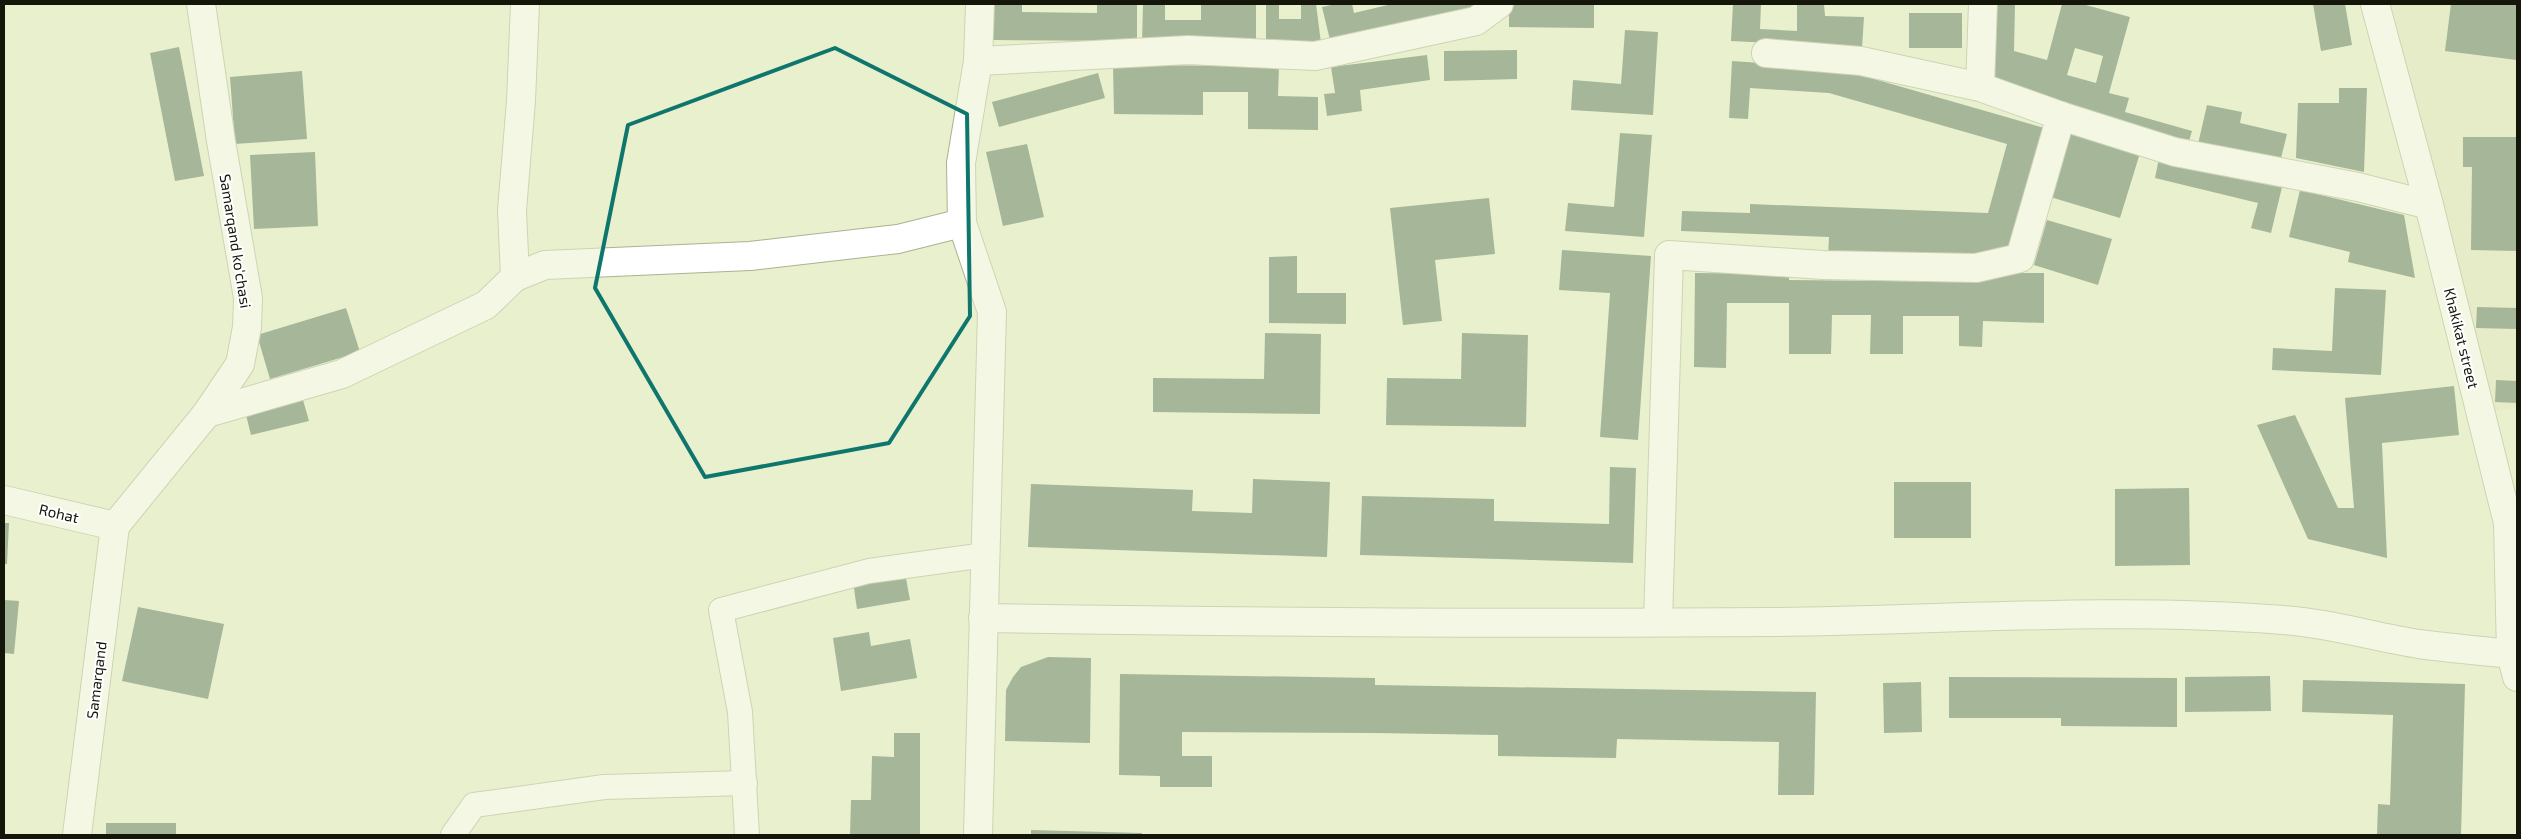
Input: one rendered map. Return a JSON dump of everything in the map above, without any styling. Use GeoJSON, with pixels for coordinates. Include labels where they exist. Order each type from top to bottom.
{"type":"FeatureCollection","features":[{"type":"Feature","properties":{"kind":"street","name":"Samarqand ko'chasi"},"geometry":{"type":"LineString","coordinates":[[115,526],[207,413],[240,364],[247,327],[248,298],[221,141],[201,4]]}},
{"type":"Feature","properties":{"kind":"street"},"geometry":{"type":"LineString","coordinates":[[515,278],[512,210],[522,101],[525,4]]}},
{"type":"Feature","properties":{"kind":"street"},"geometry":{"type":"LineString","coordinates":[[978,835],[992,312],[962,223],[961,163],[978,61],[980,4]]}},
{"type":"Feature","properties":{"kind":"street"},"geometry":{"type":"LineString","coordinates":[[978,61],[1188,50],[1315,56],[1476,21],[1498,4]]}},
{"type":"Feature","properties":{"kind":"street"},"geometry":{"type":"LineString","coordinates":[[1980,87],[1983,4]]}},
{"type":"Feature","properties":{"kind":"street","name":"Khakikat street"},"geometry":{"type":"LineString","coordinates":[[2375,4],[2429,206],[2508,523],[2514,665]]}},
{"type":"Feature","properties":{"kind":"street"},"geometry":{"type":"LineString","coordinates":[[1766,53],[1861,61],[1980,87],[2061,116],[2175,152],[2358,187],[2429,206]]}},
{"type":"Feature","properties":{"kind":"street"},"geometry":{"type":"LineString","coordinates":[[1658,622],[1669,256],[1823,265],[1976,268],[2020,258],[2061,116]]}},
{"type":"Feature","properties":{"kind":"street"},"geometry":{"type":"LineString","coordinates":[[207,413],[342,374],[486,305],[515,278],[545,265],[750,256],[898,239],[962,223]]}},
{"type":"Feature","properties":{"kind":"street"},"geometry":{"type":"LineString","coordinates":[[2508,523],[2517,482]]}},
{"type":"Feature","properties":{"kind":"street","name":"Rohat"},"geometry":{"type":"LineString","coordinates":[[4,500],[115,526]]}},
{"type":"Feature","properties":{"kind":"street","name":"Samarqand"},"geometry":{"type":"LineString","coordinates":[[78,835],[115,526]]}},
{"type":"Feature","properties":{"kind":"street"},"geometry":{"type":"LineString","coordinates":[[983,618],[1318,623],[1658,622],[1888,620],[2062,614],[2182,614],[2289,620],[2420,644],[2514,665]]}},
{"type":"Feature","properties":{"kind":"lane"},"geometry":{"type":"LineString","coordinates":[[747,835],[740,712],[721,610],[869,571],[985,555]]}},
{"type":"Feature","properties":{"kind":"lane"},"geometry":{"type":"LineString","coordinates":[[453,835],[474,804],[604,787],[745,783]]}},
{"type":"Feature","properties":{"kind":"highlighted area"},"geometry":{"type":"Polygon","coordinates":[[[835,48],[967,114],[970,316],[889,443],[705,477],[595,288],[628,125],[835,48]]]}},
{"type":"Feature","properties":{"kind":"shaded area"},"geometry":{"type":"Polygon","coordinates":[[[2391,4],[2517,4],[2517,408],[2495,410],[2391,4]]]}},
{"type":"Feature","properties":{"kind":"building"},"geometry":{"type":"Polygon","coordinates":[[[994,4],[1022,4],[1022,12],[1097,13],[1097,4],[1137,4],[1137,41],[993,40],[994,4]]]}},
{"type":"Feature","properties":{"kind":"building"},"geometry":{"type":"Polygon","coordinates":[[[1143,4],[1165,4],[1165,20],[1201,20],[1201,4],[1256,4],[1256,44],[1142,42],[1143,4]]]}},
{"type":"Feature","properties":{"kind":"building"},"geometry":{"type":"Polygon","coordinates":[[[1266,4],[1279,4],[1279,19],[1301,19],[1301,4],[1316,4],[1321,43],[1266,43],[1266,4]]]}},
{"type":"Feature","properties":{"kind":"building"},"geometry":{"type":"Polygon","coordinates":[[[1336,4],[1352,4],[1354,13],[1392,4],[1481,5],[1330,40],[1322,7],[1336,4]]]}},
{"type":"Feature","properties":{"kind":"building"},"geometry":{"type":"Polygon","coordinates":[[[1509,4],[1594,4],[1594,28],[1509,27],[1509,4]]]}},
{"type":"Feature","properties":{"kind":"building"},"geometry":{"type":"Polygon","coordinates":[[[1733,4],[1761,4],[1760,29],[1797,31],[1797,4],[1824,4],[1825,16],[1864,17],[1862,48],[1731,41],[1733,4]]]}},
{"type":"Feature","properties":{"kind":"building"},"geometry":{"type":"Polygon","coordinates":[[[1995,4],[2015,4],[2014,51],[2047,60],[2062,4],[2082,4],[2130,17],[2109,93],[2129,98],[2125,112],[2192,131],[2189,141],[1985,82],[1995,4]],[[2075,48],[2067,75],[2096,83],[2103,56],[2075,48]]]}},
{"type":"Feature","properties":{"kind":"building"},"geometry":{"type":"Polygon","coordinates":[[[2313,4],[2345,4],[2352,45],[2321,51],[2313,4]]]}},
{"type":"Feature","properties":{"kind":"building"},"geometry":{"type":"Polygon","coordinates":[[[2451,4],[2517,4],[2517,60],[2445,51],[2451,4]]]}},
{"type":"Feature","properties":{"kind":"building"},"geometry":{"type":"Polygon","coordinates":[[[1909,13],[1962,13],[1962,48],[1909,48],[1909,13]]]}},
{"type":"Feature","properties":{"kind":"building"},"geometry":{"type":"Polygon","coordinates":[[[1625,30],[1658,32],[1653,115],[1571,110],[1573,80],[1621,84],[1625,30]]]}},
{"type":"Feature","properties":{"kind":"building"},"geometry":{"type":"Polygon","coordinates":[[[179,47],[204,176],[175,181],[150,53],[179,47]]]}},
{"type":"Feature","properties":{"kind":"building"},"geometry":{"type":"Polygon","coordinates":[[[1517,50],[1517,79],[1444,81],[1444,51],[1517,50]]]}},
{"type":"Feature","properties":{"kind":"building"},"geometry":{"type":"Polygon","coordinates":[[[1427,55],[1430,80],[1360,90],[1362,111],[1327,116],[1324,94],[1335,93],[1331,67],[1427,55]]]}},
{"type":"Feature","properties":{"kind":"building"},"geometry":{"type":"Polygon","coordinates":[[[1732,61],[1836,68],[2048,129],[2012,253],[1986,256],[1828,257],[1829,237],[1681,231],[1682,211],[1750,213],[1750,204],[1988,213],[2007,144],[1829,93],[1750,88],[1748,119],[1729,118],[1732,61]]]}},
{"type":"Feature","properties":{"kind":"building"},"geometry":{"type":"Polygon","coordinates":[[[1113,65],[1279,66],[1278,96],[1318,97],[1318,130],[1248,129],[1248,92],[1203,92],[1203,115],[1114,114],[1113,65]]]}},
{"type":"Feature","properties":{"kind":"building"},"geometry":{"type":"Polygon","coordinates":[[[302,71],[307,139],[235,144],[230,77],[302,71]]]}},
{"type":"Feature","properties":{"kind":"building"},"geometry":{"type":"Polygon","coordinates":[[[1098,73],[1105,98],[999,127],[992,102],[1098,73]]]}},
{"type":"Feature","properties":{"kind":"building"},"geometry":{"type":"Polygon","coordinates":[[[2339,88],[2367,88],[2364,172],[2296,158],[2298,103],[2339,103],[2339,88]]]}},
{"type":"Feature","properties":{"kind":"building"},"geometry":{"type":"Polygon","coordinates":[[[2207,105],[2242,112],[2240,123],[2287,134],[2280,162],[2198,144],[2207,105]]]}},
{"type":"Feature","properties":{"kind":"building"},"geometry":{"type":"Polygon","coordinates":[[[2068,131],[2140,153],[2120,218],[2047,196],[2068,131]]]}},
{"type":"Feature","properties":{"kind":"building"},"geometry":{"type":"Polygon","coordinates":[[[1620,133],[1652,135],[1644,237],[1565,231],[1568,203],[1614,207],[1620,133]]]}},
{"type":"Feature","properties":{"kind":"building"},"geometry":{"type":"Polygon","coordinates":[[[2463,137],[2517,137],[2517,251],[2471,250],[2472,167],[2463,167],[2463,137]]]}},
{"type":"Feature","properties":{"kind":"building"},"geometry":{"type":"Polygon","coordinates":[[[1027,144],[1044,217],[1003,226],[986,152],[1027,144]]]}},
{"type":"Feature","properties":{"kind":"building"},"geometry":{"type":"Polygon","coordinates":[[[315,152],[318,226],[254,229],[250,155],[315,152]]]}},
{"type":"Feature","properties":{"kind":"building"},"geometry":{"type":"Polygon","coordinates":[[[2159,158],[2282,187],[2271,233],[2251,228],[2258,203],[2155,178],[2159,158]]]}},
{"type":"Feature","properties":{"kind":"building"},"geometry":{"type":"Polygon","coordinates":[[[2300,190],[2404,215],[2415,278],[2348,262],[2350,252],[2289,237],[2300,190]]]}},
{"type":"Feature","properties":{"kind":"building"},"geometry":{"type":"Polygon","coordinates":[[[1489,198],[1495,254],[1435,260],[1442,321],[1403,325],[1390,208],[1489,198]]]}},
{"type":"Feature","properties":{"kind":"building"},"geometry":{"type":"Polygon","coordinates":[[[2047,220],[2112,239],[2098,285],[2034,265],[2047,220]]]}},
{"type":"Feature","properties":{"kind":"building"},"geometry":{"type":"Polygon","coordinates":[[[1562,250],[1651,256],[1638,440],[1600,437],[1610,293],[1559,290],[1562,250]]]}},
{"type":"Feature","properties":{"kind":"building"},"geometry":{"type":"Polygon","coordinates":[[[1297,256],[1297,293],[1346,293],[1346,324],[1269,323],[1269,257],[1297,256]]]}},
{"type":"Feature","properties":{"kind":"building"},"geometry":{"type":"Polygon","coordinates":[[[1695,273],[1789,274],[1789,280],[1983,282],[1983,273],[2044,273],[2044,323],[1983,321],[1982,347],[1959,346],[1959,316],[1903,316],[1903,354],[1870,354],[1871,315],[1832,315],[1831,354],[1789,354],[1789,303],[1727,303],[1726,368],[1694,367],[1695,273]]]}},
{"type":"Feature","properties":{"kind":"building"},"geometry":{"type":"Polygon","coordinates":[[[2335,288],[2386,290],[2381,375],[2272,370],[2273,348],[2332,351],[2335,288]]]}},
{"type":"Feature","properties":{"kind":"building"},"geometry":{"type":"Polygon","coordinates":[[[2477,307],[2517,308],[2517,329],[2476,328],[2477,307]]]}},
{"type":"Feature","properties":{"kind":"building"},"geometry":{"type":"Polygon","coordinates":[[[346,308],[360,352],[270,379],[257,335],[346,308]]]}},
{"type":"Feature","properties":{"kind":"building"},"geometry":{"type":"Polygon","coordinates":[[[1265,333],[1321,334],[1320,414],[1153,412],[1153,378],[1264,379],[1265,333]]]}},
{"type":"Feature","properties":{"kind":"building"},"geometry":{"type":"Polygon","coordinates":[[[1462,333],[1528,335],[1526,427],[1386,425],[1387,378],[1461,379],[1462,333]]]}},
{"type":"Feature","properties":{"kind":"building"},"geometry":{"type":"Polygon","coordinates":[[[2496,380],[2517,381],[2517,403],[2495,402],[2496,380]]]}},
{"type":"Feature","properties":{"kind":"building"},"geometry":{"type":"Polygon","coordinates":[[[2454,386],[2459,435],[2382,443],[2387,558],[2308,539],[2257,425],[2295,415],[2338,508],[2354,508],[2345,398],[2454,386]]]}},
{"type":"Feature","properties":{"kind":"building"},"geometry":{"type":"Polygon","coordinates":[[[303,400],[309,421],[251,435],[246,415],[303,400]]]}},
{"type":"Feature","properties":{"kind":"building"},"geometry":{"type":"Polygon","coordinates":[[[1610,467],[1636,468],[1633,563],[1360,555],[1362,496],[1494,499],[1494,521],[1609,524],[1610,467]]]}},
{"type":"Feature","properties":{"kind":"building"},"geometry":{"type":"Polygon","coordinates":[[[1253,479],[1330,482],[1327,557],[1028,547],[1031,484],[1193,490],[1192,511],[1252,513],[1253,479]]]}},
{"type":"Feature","properties":{"kind":"building"},"geometry":{"type":"Polygon","coordinates":[[[1894,482],[1971,482],[1971,538],[1894,538],[1894,482]]]}},
{"type":"Feature","properties":{"kind":"building"},"geometry":{"type":"Polygon","coordinates":[[[2189,488],[2190,565],[2115,566],[2115,489],[2189,488]]]}},
{"type":"Feature","properties":{"kind":"building"},"geometry":{"type":"Polygon","coordinates":[[[4,523],[9,523],[7,564],[4,564],[4,523]]]}},
{"type":"Feature","properties":{"kind":"building"},"geometry":{"type":"Polygon","coordinates":[[[905,573],[910,600],[857,609],[853,582],[905,573]]]}},
{"type":"Feature","properties":{"kind":"building"},"geometry":{"type":"Polygon","coordinates":[[[4,600],[19,601],[14,654],[4,653],[4,600]]]}},
{"type":"Feature","properties":{"kind":"building"},"geometry":{"type":"Polygon","coordinates":[[[138,607],[224,624],[208,699],[122,681],[138,607]]]}},
{"type":"Feature","properties":{"kind":"building"},"geometry":{"type":"Polygon","coordinates":[[[869,632],[871,646],[910,639],[917,678],[841,691],[833,638],[869,632]]]}},
{"type":"Feature","properties":{"kind":"building"},"geometry":{"type":"Polygon","coordinates":[[[1048,657],[1091,658],[1090,743],[1005,741],[1006,690],[1021,667],[1048,657]]]}},
{"type":"Feature","properties":{"kind":"building"},"geometry":{"type":"Polygon","coordinates":[[[1120,674],[1375,678],[1375,685],[1816,692],[1814,795],[1778,795],[1779,742],[1617,739],[1616,758],[1498,756],[1498,735],[1374,733],[1182,732],[1182,756],[1212,756],[1212,787],[1160,787],[1160,776],[1119,775],[1120,674]]]}},
{"type":"Feature","properties":{"kind":"building"},"geometry":{"type":"Polygon","coordinates":[[[2270,676],[2271,711],[2185,712],[2185,677],[2270,676]]]}},
{"type":"Feature","properties":{"kind":"building"},"geometry":{"type":"Polygon","coordinates":[[[1949,677],[2177,678],[2177,727],[2061,726],[2061,718],[1949,718],[1949,677]]]}},
{"type":"Feature","properties":{"kind":"building"},"geometry":{"type":"Polygon","coordinates":[[[2303,680],[2465,684],[2461,835],[2377,835],[2378,804],[2390,805],[2393,715],[2302,712],[2303,680]]]}},
{"type":"Feature","properties":{"kind":"building"},"geometry":{"type":"Polygon","coordinates":[[[1921,682],[1922,732],[1884,733],[1883,683],[1921,682]]]}},
{"type":"Feature","properties":{"kind":"building"},"geometry":{"type":"Polygon","coordinates":[[[894,733],[920,733],[920,835],[850,835],[851,800],[871,800],[872,756],[894,757],[894,733]]]}},
{"type":"Feature","properties":{"kind":"building"},"geometry":{"type":"Polygon","coordinates":[[[106,823],[176,823],[176,835],[106,835],[106,823]]]}},
{"type":"Feature","properties":{"kind":"building"},"geometry":{"type":"Polygon","coordinates":[[[1031,830],[1142,833],[1142,835],[1031,835],[1031,830]]]}}]}
